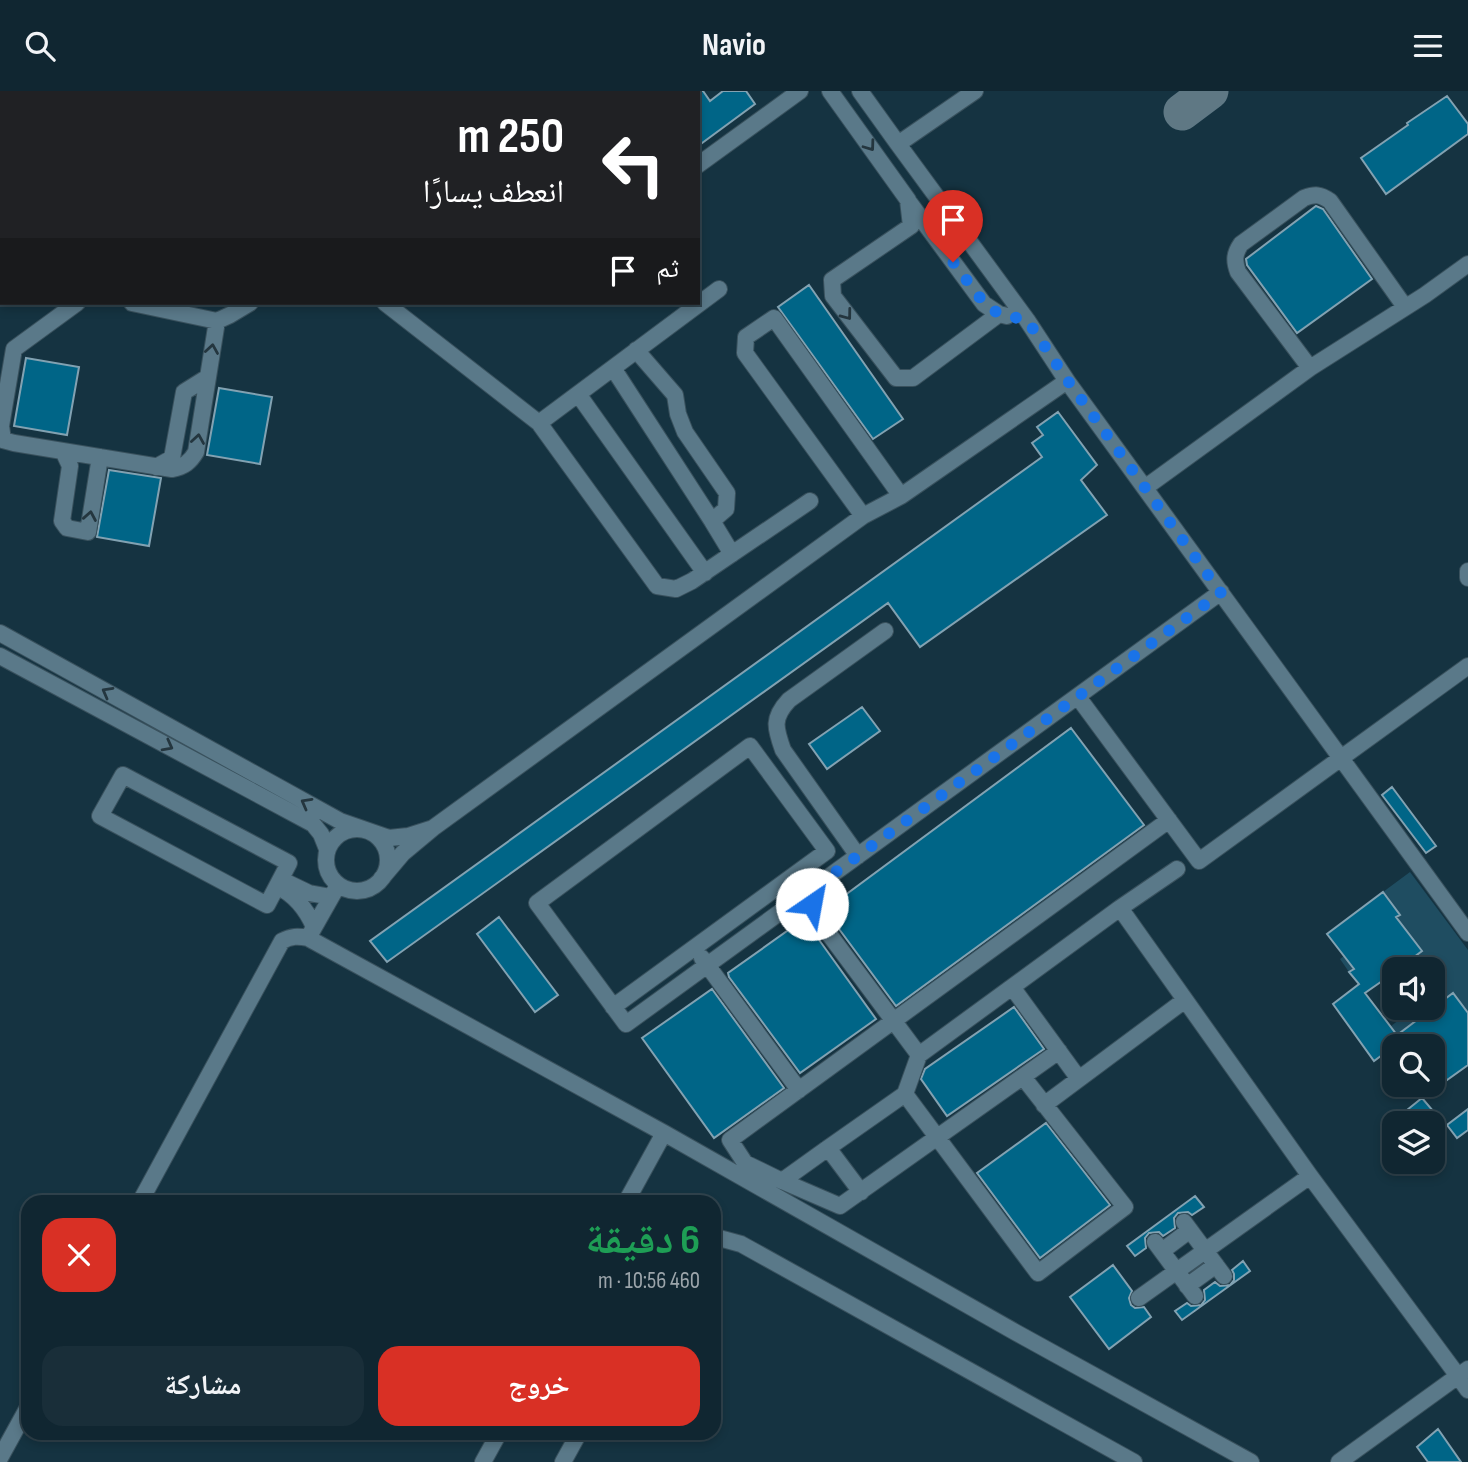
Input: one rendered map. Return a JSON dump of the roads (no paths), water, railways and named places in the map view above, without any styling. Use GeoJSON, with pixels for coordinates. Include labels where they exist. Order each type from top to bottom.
{"type":"FeatureCollection","features":[{"type":"Feature","properties":{"kind":"lane"},"geometry":{"type":"LineString","coordinates":[[700,165],[800,91]]}},
{"type":"Feature","properties":{"kind":"lane"},"geometry":{"type":"LineString","coordinates":[[830,91],[984,303],[999,314],[1027,320]]}},
{"type":"Feature","properties":{"kind":"lane"},"geometry":{"type":"LineString","coordinates":[[860,91],[1468,933]]}},
{"type":"Feature","properties":{"kind":"lane"},"geometry":{"type":"LineString","coordinates":[[898,144],[975,91]]}},
{"type":"Feature","properties":{"kind":"lane"},"geometry":{"type":"LineString","coordinates":[[1310,368],[1238,272],[1235,262],[1236,252],[1241,244],[1304,198],[1315,194],[1330,201],[1405,307]]}},
{"type":"Feature","properties":{"kind":"lane"},"geometry":{"type":"LineString","coordinates":[[908,200],[911,226],[832,280],[833,296],[896,378],[913,378],[999,314]]}},
{"type":"Feature","properties":{"kind":"lane"},"geometry":{"type":"LineString","coordinates":[[1146,487],[1310,368],[1468,264]]}},
{"type":"Feature","properties":{"kind":"lane"},"geometry":{"type":"LineString","coordinates":[[700,303],[719,289]]}},
{"type":"Feature","properties":{"kind":"lane"},"geometry":{"type":"LineString","coordinates":[[0,359],[74,305]]}},
{"type":"Feature","properties":{"kind":"lane"},"geometry":{"type":"LineString","coordinates":[[141,305],[217,321],[247,305]]}},
{"type":"Feature","properties":{"kind":"lane"},"geometry":{"type":"LineString","coordinates":[[388,305],[539,423],[657,586],[676,589],[705,573],[810,501]]}},
{"type":"Feature","properties":{"kind":"lane"},"geometry":{"type":"LineString","coordinates":[[539,423],[697,305]]}},
{"type":"Feature","properties":{"kind":"lane"},"geometry":{"type":"LineString","coordinates":[[863,516],[745,353],[746,337],[774,318],[901,496]]}},
{"type":"Feature","properties":{"kind":"lane"},"geometry":{"type":"LineString","coordinates":[[14,349],[1,426],[2,438],[14,443],[172,469],[182,467],[191,460],[196,451],[217,321]]}},
{"type":"Feature","properties":{"kind":"lane"},"geometry":{"type":"LineString","coordinates":[[636,350],[674,395],[685,432],[727,493],[726,509],[712,521]]}},
{"type":"Feature","properties":{"kind":"lane"},"geometry":{"type":"LineString","coordinates":[[612,368],[732,554]]}},
{"type":"Feature","properties":{"kind":"lane"},"geometry":{"type":"LineString","coordinates":[[279,882],[309,893],[361,891],[372,887],[402,853],[433,828],[863,516],[901,496],[1068,381]]}},
{"type":"Feature","properties":{"kind":"lane"},"geometry":{"type":"LineString","coordinates":[[578,394],[705,573]]}},
{"type":"Feature","properties":{"kind":"lane"},"geometry":{"type":"LineString","coordinates":[[63,451],[70,466],[62,521],[67,528],[88,531],[100,457]]}},
{"type":"Feature","properties":{"kind":"lane"},"geometry":{"type":"LineString","coordinates":[[1468,571],[1468,578]]}},
{"type":"Feature","properties":{"kind":"lane"},"geometry":{"type":"LineString","coordinates":[[614,1007],[827,851],[750,746],[537,902],[626,1024],[1221,593]]}},
{"type":"Feature","properties":{"kind":"lane"},"geometry":{"type":"LineString","coordinates":[[858,856],[783,750],[777,735],[776,719],[780,709],[789,700],[885,631]]}},
{"type":"Feature","properties":{"kind":"lane"},"geometry":{"type":"LineString","coordinates":[[0,633],[332,817],[389,838],[408,836],[433,828]]}},
{"type":"Feature","properties":{"kind":"lane"},"geometry":{"type":"LineString","coordinates":[[0,656],[313,824],[327,849]]}},
{"type":"Feature","properties":{"kind":"lane"},"geometry":{"type":"LineString","coordinates":[[782,1181],[905,1094],[919,1055],[1194,854],[1340,758],[1468,666]]}},
{"type":"Feature","properties":{"kind":"lane"},"geometry":{"type":"LineString","coordinates":[[1078,697],[1194,854]]}},
{"type":"Feature","properties":{"kind":"lane"},"geometry":{"type":"LineString","coordinates":[[123,775],[289,863],[279,882],[267,905],[100,816],[123,775]]}},
{"type":"Feature","properties":{"kind":"lane"},"geometry":{"type":"LineString","coordinates":[[1059,1051],[840,1206],[745,1163],[730,1140],[1169,820]]}},
{"type":"Feature","properties":{"kind":"lane"},"geometry":{"type":"LineString","coordinates":[[144,1195],[282,941],[311,932],[335,891],[326,859],[327,849],[332,841],[339,834],[358,829],[377,837],[385,846],[388,857],[387,869],[381,879]]}},
{"type":"Feature","properties":{"kind":"lane"},"geometry":{"type":"LineString","coordinates":[[804,868],[819,884]]}},
{"type":"Feature","properties":{"kind":"lane"},"geometry":{"type":"LineString","coordinates":[[279,882],[303,906],[311,932],[1014,1332],[1251,1462]]}},
{"type":"Feature","properties":{"kind":"lane"},"geometry":{"type":"LineString","coordinates":[[819,884],[812,904],[817,918],[919,1055]]}},
{"type":"Feature","properties":{"kind":"lane"},"geometry":{"type":"LineString","coordinates":[[1120,908],[1310,1176],[1463,1372],[1468,1390]]}},
{"type":"Feature","properties":{"kind":"lane"},"geometry":{"type":"LineString","coordinates":[[694,948],[799,1090]]}},
{"type":"Feature","properties":{"kind":"lane"},"geometry":{"type":"LineString","coordinates":[[1012,987],[1079,1079]]}},
{"type":"Feature","properties":{"kind":"lane"},"geometry":{"type":"LineString","coordinates":[[1044,1105],[1185,1000]]}},
{"type":"Feature","properties":{"kind":"lane"},"geometry":{"type":"LineString","coordinates":[[905,1094],[1038,1273],[1125,1207],[1023,1077]]}},
{"type":"Feature","properties":{"kind":"lane"},"geometry":{"type":"LineString","coordinates":[[630,1195],[664,1133]]}},
{"type":"Feature","properties":{"kind":"lane"},"geometry":{"type":"LineString","coordinates":[[828,1149],[861,1192]]}},
{"type":"Feature","properties":{"kind":"lane"},"geometry":{"type":"LineString","coordinates":[[1139,1298],[1310,1176]]}},
{"type":"Feature","properties":{"kind":"lane"},"geometry":{"type":"LineString","coordinates":[[1187,1226],[1205,1251],[1220,1271],[1191,1291],[1158,1246],[1187,1226]]}},
{"type":"Feature","properties":{"kind":"lane"},"geometry":{"type":"LineString","coordinates":[[721,1239],[741,1244],[1134,1462]]}},
{"type":"Feature","properties":{"kind":"lane"},"geometry":{"type":"LineString","coordinates":[[1339,1462],[1463,1372]]}},
{"type":"Feature","properties":{"kind":"lane"},"geometry":{"type":"LineString","coordinates":[[0,1458],[21,1420]]}},
{"type":"Feature","properties":{"kind":"lane"},"geometry":{"type":"LineString","coordinates":[[483,1462],[495,1440]]}},
{"type":"Feature","properties":{"kind":"lane"},"geometry":{"type":"LineString","coordinates":[[563,1462],[575,1440]]}}]}
